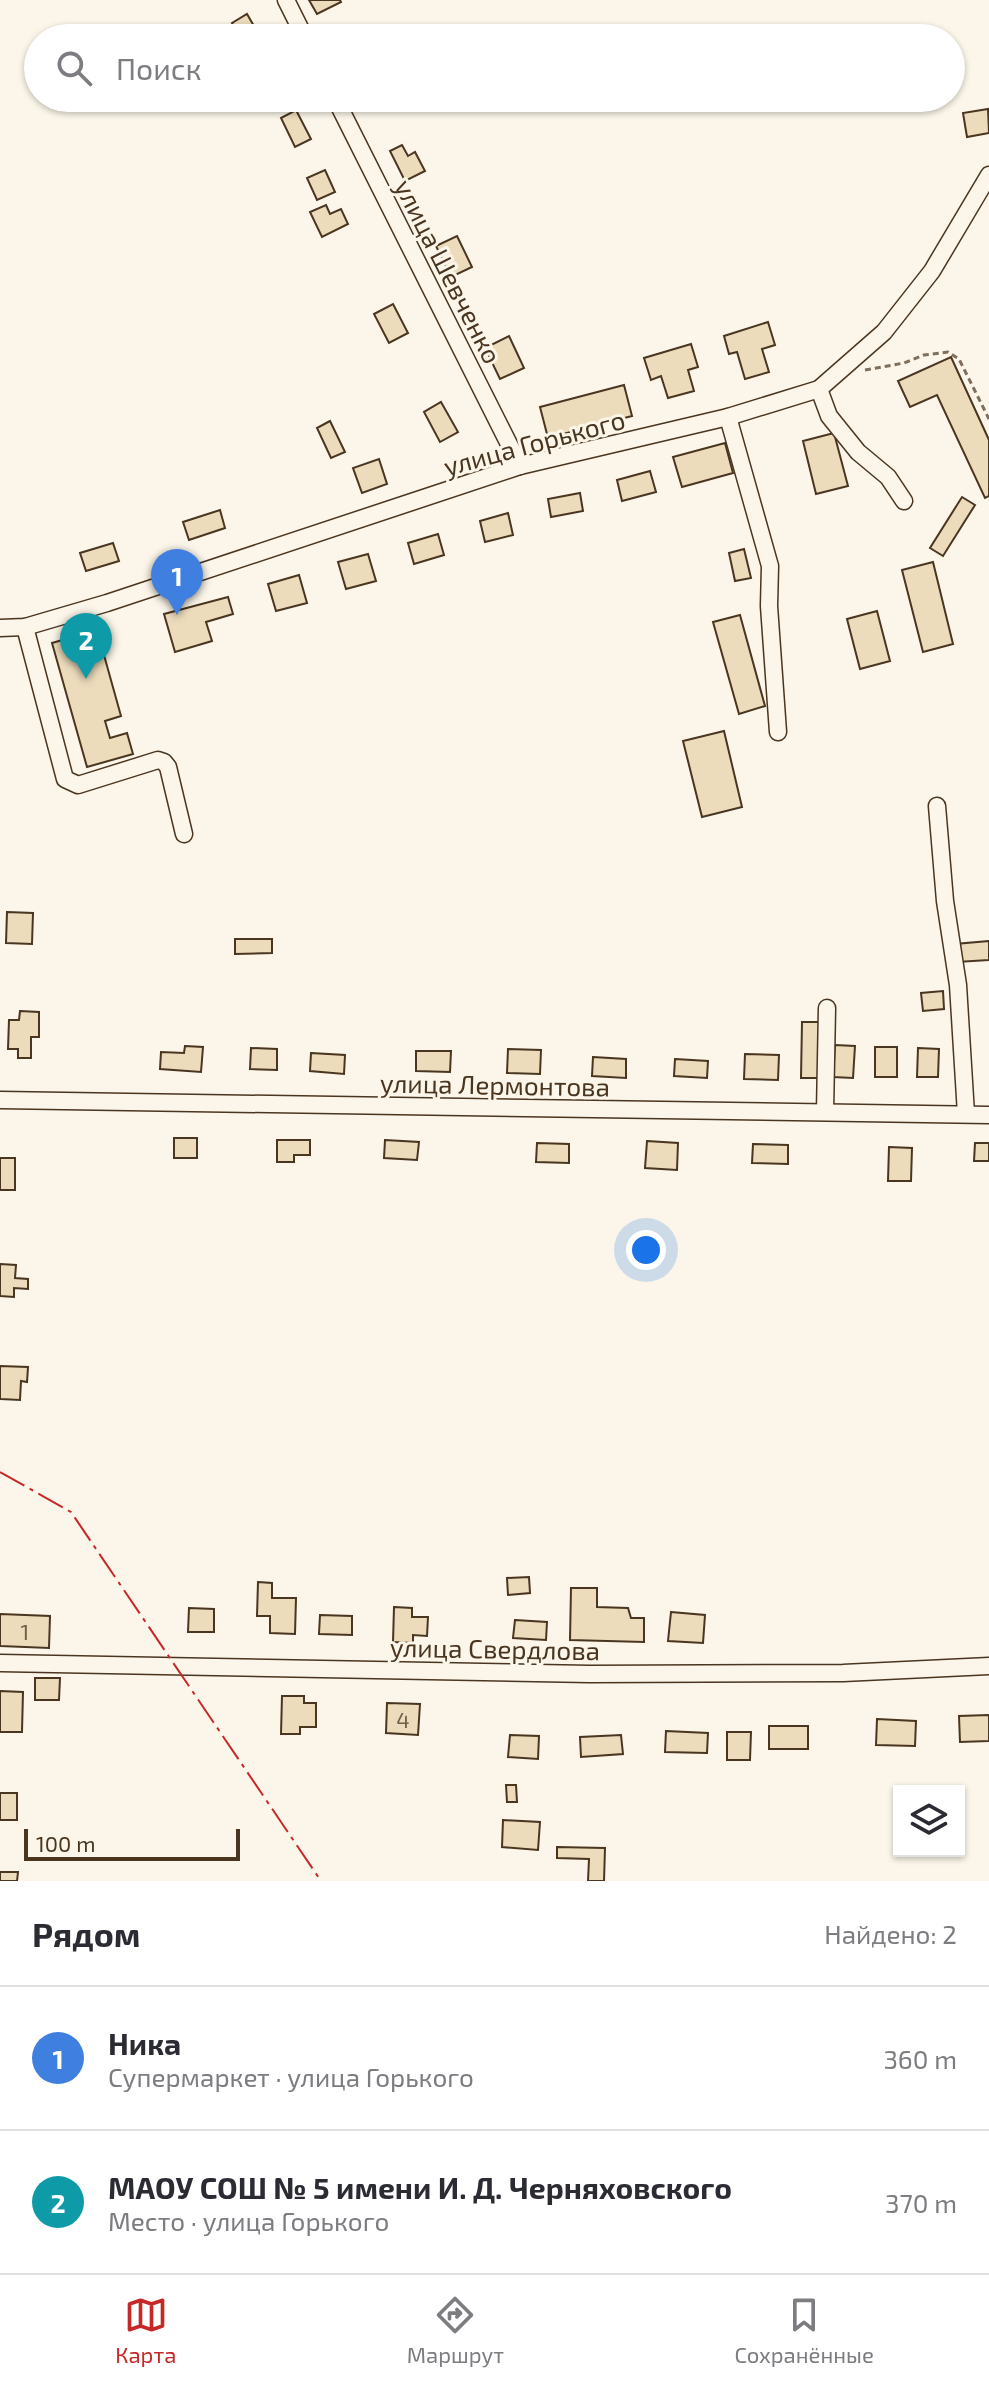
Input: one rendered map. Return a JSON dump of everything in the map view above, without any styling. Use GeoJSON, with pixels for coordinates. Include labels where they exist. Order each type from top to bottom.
{"type":"FeatureCollection","features":[{"type":"Feature","properties":{"kind":"street"},"geometry":{"type":"LineString","coordinates":[[286,0],[298,24]]}},
{"type":"Feature","properties":{"kind":"street","name":"улица Шевченко"},"geometry":{"type":"LineString","coordinates":[[342,112],[520,466]]}},
{"type":"Feature","properties":{"kind":"street","name":"улица Горького"},"geometry":{"type":"LineString","coordinates":[[0,628],[25,627],[107,603],[520,466],[728,417],[819,389],[884,332],[932,271],[989,175]]}},
{"type":"Feature","properties":{"kind":"street"},"geometry":{"type":"LineString","coordinates":[[819,389],[829,416],[858,452],[888,477],[904,501]]}},
{"type":"Feature","properties":{"kind":"street"},"geometry":{"type":"LineString","coordinates":[[728,417],[770,566],[769,606],[778,732]]}},
{"type":"Feature","properties":{"kind":"street"},"geometry":{"type":"LineString","coordinates":[[25,627],[65,779],[78,785],[158,760],[164,762],[168,767],[184,834]]}},
{"type":"Feature","properties":{"kind":"street"},"geometry":{"type":"LineString","coordinates":[[937,806],[945,901],[958,985],[966,1114]]}},
{"type":"Feature","properties":{"kind":"street"},"geometry":{"type":"LineString","coordinates":[[825,1112],[827,1008]]}},
{"type":"Feature","properties":{"kind":"street","name":"улица Лермонтова"},"geometry":{"type":"LineString","coordinates":[[0,1100],[989,1115]]}},
{"type":"Feature","properties":{"kind":"street","name":"улица Свердлова"},"geometry":{"type":"LineString","coordinates":[[0,1663],[590,1674],[843,1673],[989,1666]]}},
{"type":"Feature","properties":{"kind":"path"},"geometry":{"type":"LineString","coordinates":[[865,370],[948,352],[959,359],[989,419]]}},
{"type":"Feature","properties":{"kind":"building"},"geometry":{"type":"Polygon","coordinates":[[[309,0],[340,0],[341,2],[317,14],[309,0]]]}},
{"type":"Feature","properties":{"kind":"building"},"geometry":{"type":"Polygon","coordinates":[[[247,14],[253,24],[233,24],[247,14]]]}},
{"type":"Feature","properties":{"kind":"building"},"geometry":{"type":"Polygon","coordinates":[[[988,109],[989,133],[967,137],[963,113],[988,109]]]}},
{"type":"Feature","properties":{"kind":"building"},"geometry":{"type":"Polygon","coordinates":[[[297,112],[311,139],[295,147],[281,118],[297,112]]]}},
{"type":"Feature","properties":{"kind":"building"},"geometry":{"type":"Polygon","coordinates":[[[402,145],[408,156],[415,152],[425,171],[405,181],[390,151],[402,145]]]}},
{"type":"Feature","properties":{"kind":"building"},"geometry":{"type":"Polygon","coordinates":[[[325,170],[335,192],[317,200],[307,178],[325,170]]]}},
{"type":"Feature","properties":{"kind":"building"},"geometry":{"type":"Polygon","coordinates":[[[326,205],[330,214],[341,209],[348,224],[322,237],[310,212],[326,205]]]}},
{"type":"Feature","properties":{"kind":"building"},"geometry":{"type":"Polygon","coordinates":[[[457,236],[472,267],[451,277],[436,246],[457,236]]]}},
{"type":"Feature","properties":{"kind":"building"},"geometry":{"type":"Polygon","coordinates":[[[393,304],[408,333],[389,343],[374,314],[393,304]]]}},
{"type":"Feature","properties":{"kind":"building"},"geometry":{"type":"Polygon","coordinates":[[[768,322],[775,345],[762,349],[769,372],[745,379],[737,352],[729,354],[724,336],[768,322]]]}},
{"type":"Feature","properties":{"kind":"building"},"geometry":{"type":"Polygon","coordinates":[[[509,336],[524,368],[500,379],[485,348],[509,336]]]}},
{"type":"Feature","properties":{"kind":"building"},"geometry":{"type":"Polygon","coordinates":[[[691,344],[698,367],[688,370],[694,391],[668,398],[661,376],[651,380],[644,358],[691,344]]]}},
{"type":"Feature","properties":{"kind":"building"},"geometry":{"type":"Polygon","coordinates":[[[951,357],[989,440],[989,496],[985,498],[937,395],[910,407],[898,381],[951,357]]]}},
{"type":"Feature","properties":{"kind":"building"},"geometry":{"type":"Polygon","coordinates":[[[624,385],[632,416],[548,438],[540,407],[624,385]]]}},
{"type":"Feature","properties":{"kind":"building"},"geometry":{"type":"Polygon","coordinates":[[[441,402],[458,432],[440,442],[424,412],[441,402]]]}},
{"type":"Feature","properties":{"kind":"building"},"geometry":{"type":"Polygon","coordinates":[[[330,421],[345,452],[331,458],[317,428],[330,421]]]}},
{"type":"Feature","properties":{"kind":"building"},"geometry":{"type":"Polygon","coordinates":[[[834,433],[848,486],[816,494],[803,441],[834,433]]]}},
{"type":"Feature","properties":{"kind":"building"},"geometry":{"type":"Polygon","coordinates":[[[725,443],[733,473],[682,487],[673,457],[725,443]]]}},
{"type":"Feature","properties":{"kind":"building"},"geometry":{"type":"Polygon","coordinates":[[[379,459],[387,484],[362,493],[353,468],[379,459]]]}},
{"type":"Feature","properties":{"kind":"building"},"geometry":{"type":"Polygon","coordinates":[[[650,471],[656,492],[622,501],[617,480],[650,471]]]}},
{"type":"Feature","properties":{"kind":"building"},"geometry":{"type":"Polygon","coordinates":[[[580,493],[583,511],[551,517],[548,499],[580,493]]]}},
{"type":"Feature","properties":{"kind":"building"},"geometry":{"type":"Polygon","coordinates":[[[962,497],[975,505],[943,556],[930,548],[962,497]]]}},
{"type":"Feature","properties":{"kind":"building"},"geometry":{"type":"Polygon","coordinates":[[[220,510],[225,528],[189,540],[183,522],[220,510]]]}},
{"type":"Feature","properties":{"kind":"building"},"geometry":{"type":"Polygon","coordinates":[[[508,513],[513,535],[485,542],[480,521],[508,513]]]}},
{"type":"Feature","properties":{"kind":"building"},"geometry":{"type":"Polygon","coordinates":[[[438,534],[444,555],[414,564],[408,543],[438,534]]]}},
{"type":"Feature","properties":{"kind":"building"},"geometry":{"type":"Polygon","coordinates":[[[113,543],[119,561],[86,571],[80,553],[113,543]]]}},
{"type":"Feature","properties":{"kind":"building"},"geometry":{"type":"Polygon","coordinates":[[[744,549],[751,578],[735,581],[729,553],[744,549]]]}},
{"type":"Feature","properties":{"kind":"building"},"geometry":{"type":"Polygon","coordinates":[[[368,554],[376,581],[346,589],[338,562],[368,554]]]}},
{"type":"Feature","properties":{"kind":"building"},"geometry":{"type":"Polygon","coordinates":[[[933,562],[953,644],[923,652],[902,570],[933,562]]]}},
{"type":"Feature","properties":{"kind":"building"},"geometry":{"type":"Polygon","coordinates":[[[299,575],[307,603],[276,611],[268,584],[299,575]]]}},
{"type":"Feature","properties":{"kind":"building"},"geometry":{"type":"Polygon","coordinates":[[[228,597],[233,614],[206,622],[212,641],[175,652],[164,614],[228,597]]]}},
{"type":"Feature","properties":{"kind":"building"},"geometry":{"type":"Polygon","coordinates":[[[877,611],[890,661],[860,669],[847,619],[877,611]]]}},
{"type":"Feature","properties":{"kind":"building"},"geometry":{"type":"Polygon","coordinates":[[[740,615],[765,706],[739,714],[713,622],[740,615]]]}},
{"type":"Feature","properties":{"kind":"building"},"geometry":{"type":"Polygon","coordinates":[[[97,630],[121,716],[105,721],[110,738],[127,733],[133,754],[87,767],[52,643],[97,630]]]}},
{"type":"Feature","properties":{"kind":"building"},"geometry":{"type":"Polygon","coordinates":[[[724,731],[742,807],[702,817],[683,741],[724,731]]]}},
{"type":"Feature","properties":{"kind":"building"},"geometry":{"type":"Polygon","coordinates":[[[7,912],[33,913],[32,944],[6,943],[7,912]]]}},
{"type":"Feature","properties":{"kind":"building"},"geometry":{"type":"Polygon","coordinates":[[[235,939],[272,939],[272,953],[235,954],[235,939]]]}},
{"type":"Feature","properties":{"kind":"building"},"geometry":{"type":"Polygon","coordinates":[[[989,941],[989,960],[957,962],[955,944],[989,941]]]}},
{"type":"Feature","properties":{"kind":"building"},"geometry":{"type":"Polygon","coordinates":[[[943,991],[944,1009],[923,1011],[921,993],[943,991]]]}},
{"type":"Feature","properties":{"kind":"building"},"geometry":{"type":"Polygon","coordinates":[[[20,1011],[39,1012],[39,1037],[31,1037],[31,1058],[18,1058],[18,1049],[8,1049],[9,1020],[19,1020],[20,1011]]]}},
{"type":"Feature","properties":{"kind":"building"},"geometry":{"type":"Polygon","coordinates":[[[802,1022],[821,1022],[820,1078],[801,1078],[802,1022]]]}},
{"type":"Feature","properties":{"kind":"building"},"geometry":{"type":"Polygon","coordinates":[[[835,1045],[855,1046],[853,1078],[833,1077],[835,1045]]]}},
{"type":"Feature","properties":{"kind":"building"},"geometry":{"type":"Polygon","coordinates":[[[185,1046],[203,1047],[201,1072],[160,1069],[161,1052],[184,1053],[185,1046]]]}},
{"type":"Feature","properties":{"kind":"building"},"geometry":{"type":"Polygon","coordinates":[[[875,1047],[897,1047],[897,1077],[875,1077],[875,1047]]]}},
{"type":"Feature","properties":{"kind":"building"},"geometry":{"type":"Polygon","coordinates":[[[251,1048],[277,1049],[277,1070],[250,1069],[251,1048]]]}},
{"type":"Feature","properties":{"kind":"building"},"geometry":{"type":"Polygon","coordinates":[[[918,1048],[939,1049],[938,1077],[917,1077],[918,1048]]]}},
{"type":"Feature","properties":{"kind":"building"},"geometry":{"type":"Polygon","coordinates":[[[508,1049],[541,1050],[540,1074],[507,1073],[508,1049]]]}},
{"type":"Feature","properties":{"kind":"building"},"geometry":{"type":"Polygon","coordinates":[[[416,1051],[451,1051],[450,1072],[416,1071],[416,1051]]]}},
{"type":"Feature","properties":{"kind":"building"},"geometry":{"type":"Polygon","coordinates":[[[311,1053],[345,1055],[344,1074],[310,1071],[311,1053]]]}},
{"type":"Feature","properties":{"kind":"building"},"geometry":{"type":"Polygon","coordinates":[[[745,1054],[779,1055],[778,1080],[744,1079],[745,1054]]]}},
{"type":"Feature","properties":{"kind":"building"},"geometry":{"type":"Polygon","coordinates":[[[593,1057],[626,1059],[626,1078],[592,1076],[593,1057]]]}},
{"type":"Feature","properties":{"kind":"building"},"geometry":{"type":"Polygon","coordinates":[[[675,1059],[708,1061],[707,1078],[674,1076],[675,1059]]]}},
{"type":"Feature","properties":{"kind":"building"},"geometry":{"type":"Polygon","coordinates":[[[174,1138],[197,1138],[197,1158],[174,1158],[174,1138]]]}},
{"type":"Feature","properties":{"kind":"building"},"geometry":{"type":"Polygon","coordinates":[[[277,1140],[310,1140],[310,1155],[294,1155],[294,1162],[277,1162],[277,1140]]]}},
{"type":"Feature","properties":{"kind":"building"},"geometry":{"type":"Polygon","coordinates":[[[385,1140],[419,1142],[417,1160],[384,1158],[385,1140]]]}},
{"type":"Feature","properties":{"kind":"building"},"geometry":{"type":"Polygon","coordinates":[[[647,1141],[678,1143],[677,1170],[645,1168],[647,1141]]]}},
{"type":"Feature","properties":{"kind":"building"},"geometry":{"type":"Polygon","coordinates":[[[537,1143],[569,1144],[569,1163],[536,1162],[537,1143]]]}},
{"type":"Feature","properties":{"kind":"building"},"geometry":{"type":"Polygon","coordinates":[[[975,1143],[989,1143],[989,1161],[974,1161],[975,1143]]]}},
{"type":"Feature","properties":{"kind":"building"},"geometry":{"type":"Polygon","coordinates":[[[753,1144],[788,1145],[788,1164],[752,1163],[753,1144]]]}},
{"type":"Feature","properties":{"kind":"building"},"geometry":{"type":"Polygon","coordinates":[[[889,1147],[912,1148],[911,1181],[888,1181],[889,1147]]]}},
{"type":"Feature","properties":{"kind":"building"},"geometry":{"type":"Polygon","coordinates":[[[0,1158],[15,1158],[15,1190],[0,1190],[0,1158]]]}},
{"type":"Feature","properties":{"kind":"building"},"geometry":{"type":"Polygon","coordinates":[[[0,1264],[16,1265],[15,1278],[28,1279],[28,1289],[14,1288],[14,1297],[0,1296],[0,1264]]]}},
{"type":"Feature","properties":{"kind":"building"},"geometry":{"type":"Polygon","coordinates":[[[0,1366],[28,1367],[27,1382],[21,1381],[20,1400],[0,1399],[0,1366]]]}},
{"type":"Feature","properties":{"kind":"building"},"geometry":{"type":"Polygon","coordinates":[[[529,1577],[530,1593],[508,1595],[507,1578],[529,1577]]]}},
{"type":"Feature","properties":{"kind":"building"},"geometry":{"type":"Polygon","coordinates":[[[258,1582],[272,1583],[272,1598],[296,1598],[295,1634],[270,1633],[270,1616],[257,1616],[258,1582]]]}},
{"type":"Feature","properties":{"kind":"building"},"geometry":{"type":"Polygon","coordinates":[[[571,1588],[597,1588],[597,1607],[628,1608],[631,1618],[644,1618],[644,1642],[570,1640],[571,1588]]]}},
{"type":"Feature","properties":{"kind":"building"},"geometry":{"type":"Polygon","coordinates":[[[394,1607],[412,1608],[412,1617],[428,1617],[427,1636],[413,1635],[413,1643],[393,1642],[394,1607]]]}},
{"type":"Feature","properties":{"kind":"building"},"geometry":{"type":"Polygon","coordinates":[[[189,1608],[214,1609],[214,1632],[188,1632],[189,1608]]]}},
{"type":"Feature","properties":{"kind":"building"},"geometry":{"type":"Polygon","coordinates":[[[671,1612],[705,1615],[703,1643],[668,1641],[671,1612]]]}},
{"type":"Feature","properties":{"kind":"building"},"geometry":{"type":"Polygon","coordinates":[[[0,1614],[50,1616],[49,1648],[0,1646],[0,1614]]]}},
{"type":"Feature","properties":{"kind":"building"},"geometry":{"type":"Polygon","coordinates":[[[320,1615],[352,1616],[352,1635],[319,1634],[320,1615]]]}},
{"type":"Feature","properties":{"kind":"building"},"geometry":{"type":"Polygon","coordinates":[[[515,1620],[547,1622],[546,1640],[513,1638],[515,1620]]]}},
{"type":"Feature","properties":{"kind":"building"},"geometry":{"type":"Polygon","coordinates":[[[35,1678],[60,1678],[59,1700],[35,1700],[35,1678]]]}},
{"type":"Feature","properties":{"kind":"building"},"geometry":{"type":"Polygon","coordinates":[[[0,1691],[23,1692],[22,1732],[0,1732],[0,1691]]]}},
{"type":"Feature","properties":{"kind":"building"},"geometry":{"type":"Polygon","coordinates":[[[282,1696],[304,1696],[304,1703],[316,1703],[316,1727],[300,1727],[300,1734],[281,1734],[282,1696]]]}},
{"type":"Feature","properties":{"kind":"building"},"geometry":{"type":"Polygon","coordinates":[[[387,1703],[420,1704],[418,1735],[386,1733],[387,1703]]]}},
{"type":"Feature","properties":{"kind":"building"},"geometry":{"type":"Polygon","coordinates":[[[989,1715],[989,1741],[960,1742],[959,1716],[989,1715]]]}},
{"type":"Feature","properties":{"kind":"building"},"geometry":{"type":"Polygon","coordinates":[[[877,1719],[916,1721],[915,1746],[876,1745],[877,1719]]]}},
{"type":"Feature","properties":{"kind":"building"},"geometry":{"type":"Polygon","coordinates":[[[769,1726],[808,1726],[808,1749],[769,1749],[769,1726]]]}},
{"type":"Feature","properties":{"kind":"building"},"geometry":{"type":"Polygon","coordinates":[[[666,1731],[708,1733],[707,1753],[665,1752],[666,1731]]]}},
{"type":"Feature","properties":{"kind":"building"},"geometry":{"type":"Polygon","coordinates":[[[727,1732],[751,1732],[750,1760],[727,1760],[727,1732]]]}},
{"type":"Feature","properties":{"kind":"building"},"geometry":{"type":"Polygon","coordinates":[[[510,1735],[539,1736],[538,1759],[508,1757],[510,1735]]]}},
{"type":"Feature","properties":{"kind":"building"},"geometry":{"type":"Polygon","coordinates":[[[621,1735],[623,1754],[581,1757],[580,1737],[621,1735]]]}},
{"type":"Feature","properties":{"kind":"building"},"geometry":{"type":"Polygon","coordinates":[[[506,1785],[516,1785],[517,1802],[507,1802],[506,1785]]]}},
{"type":"Feature","properties":{"kind":"building"},"geometry":{"type":"Polygon","coordinates":[[[0,1793],[17,1793],[17,1820],[0,1820],[0,1793]]]}},
{"type":"Feature","properties":{"kind":"building"},"geometry":{"type":"Polygon","coordinates":[[[503,1820],[540,1822],[538,1850],[502,1847],[503,1820]]]}},
{"type":"Feature","properties":{"kind":"building"},"geometry":{"type":"Polygon","coordinates":[[[557,1847],[605,1848],[604,1881],[588,1881],[589,1859],[557,1858],[557,1847]]]}},
{"type":"Feature","properties":{"kind":"building"},"geometry":{"type":"Polygon","coordinates":[[[0,1872],[18,1872],[17,1881],[0,1881],[0,1872]]]}},
{"type":"Feature","properties":{"kind":"power"},"geometry":{"type":"LineString","coordinates":[[0,1472],[71,1512],[321,1881]]}},
{"type":"Feature","properties":{"kind":"place","name":"Ника"},"geometry":{"type":"Point","coordinates":[177,615]}},
{"type":"Feature","properties":{"kind":"place","name":"МАОУ СОШ № 5 имени И. Д. Черняховского"},"geometry":{"type":"Point","coordinates":[86,679]}}]}
